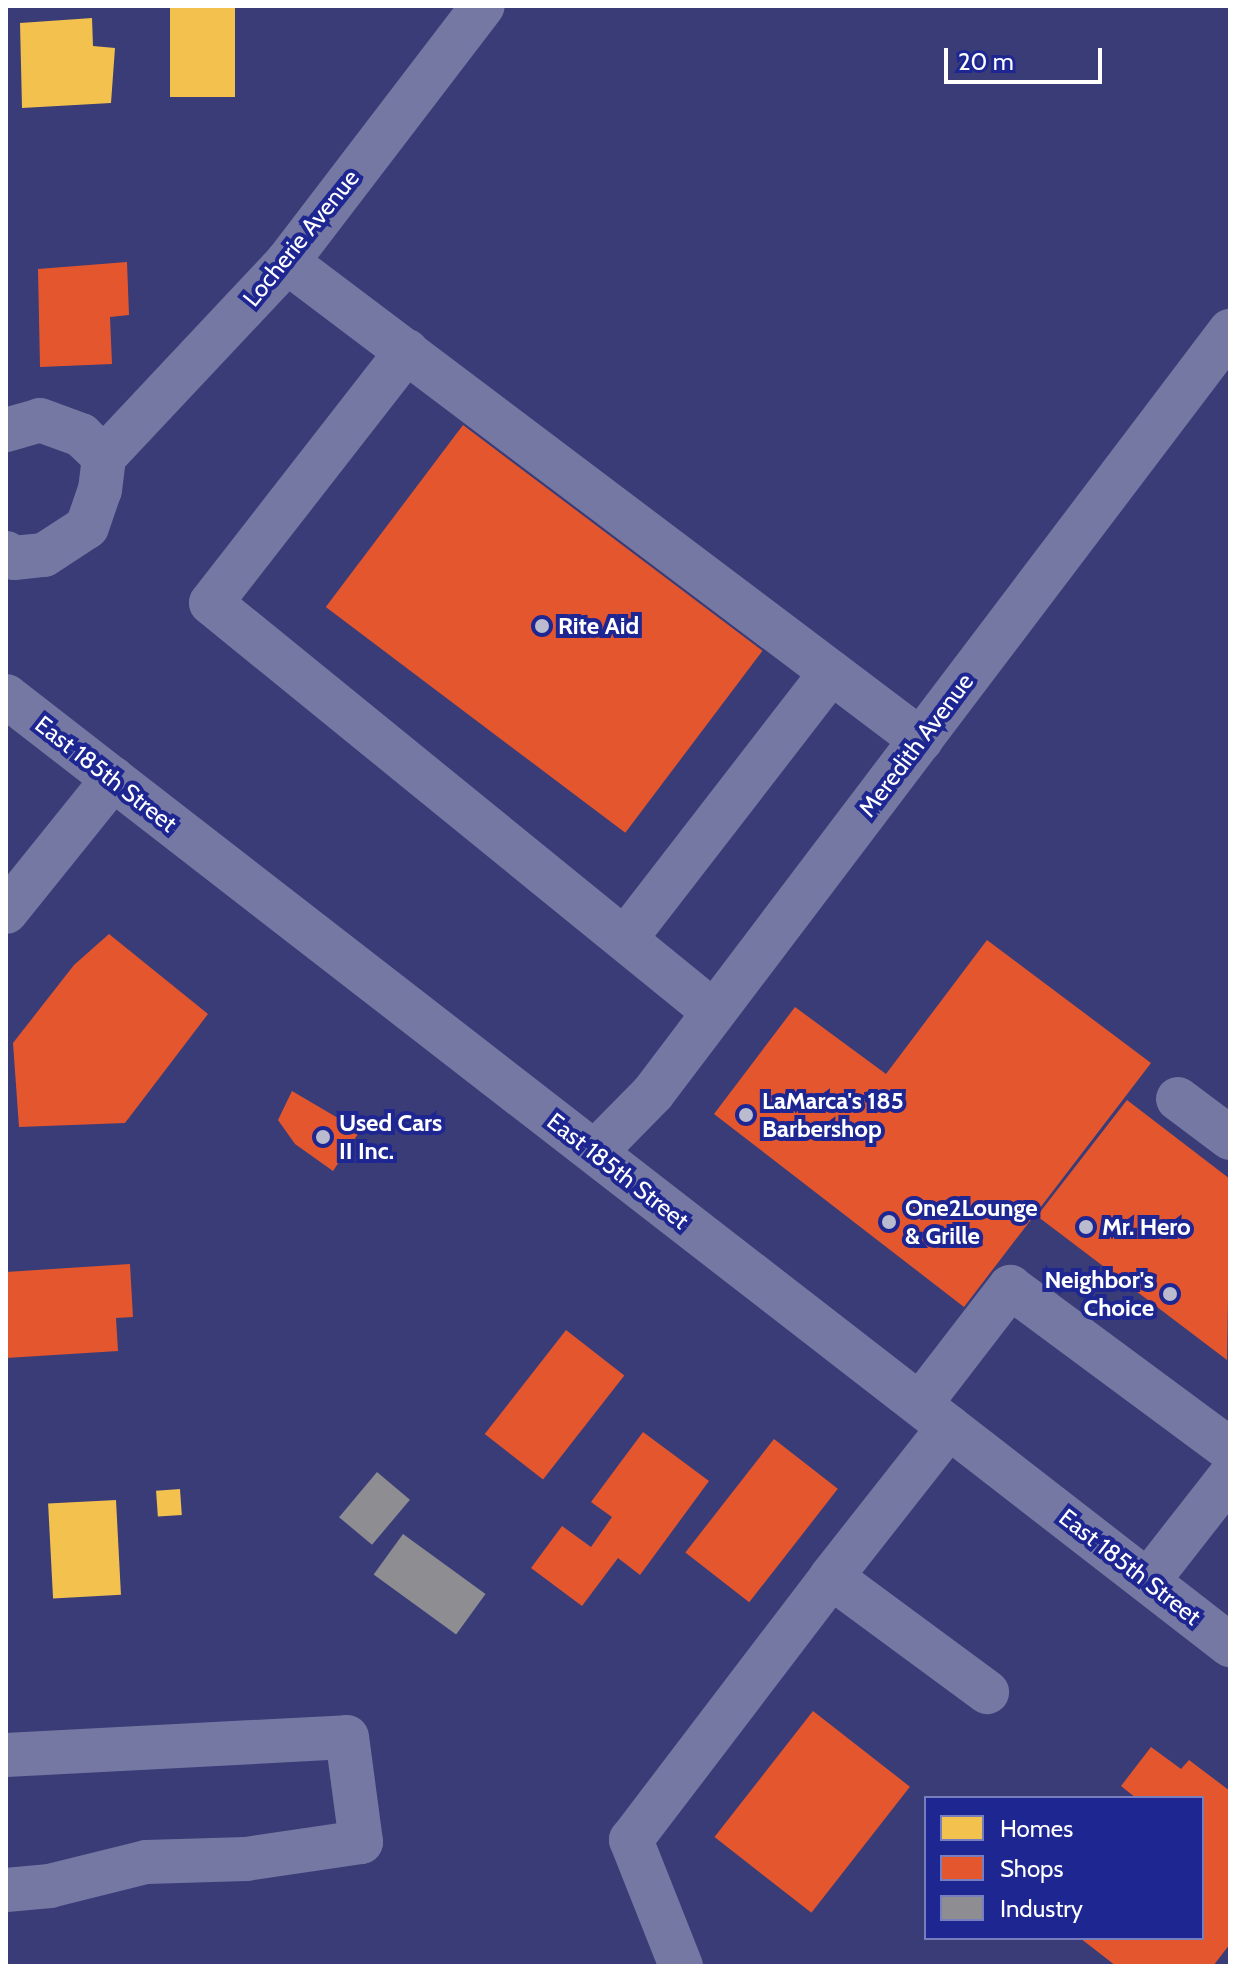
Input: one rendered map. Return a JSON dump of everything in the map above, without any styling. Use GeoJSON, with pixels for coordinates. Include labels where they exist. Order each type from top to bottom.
{"type":"FeatureCollection","features":[{"type":"Feature","properties":{"kind":"street","name":"Locherie Avenue"},"geometry":{"type":"LineString","coordinates":[[6,553],[14,558],[44,555],[87,527],[104,457],[287,262],[483,6]]}},
{"type":"Feature","properties":{"kind":"street"},"geometry":{"type":"LineString","coordinates":[[287,262],[921,740]]}},
{"type":"Feature","properties":{"kind":"street","name":"Meredith Avenue"},"geometry":{"type":"LineString","coordinates":[[595,1152],[653,1093],[1230,331]]}},
{"type":"Feature","properties":{"kind":"street"},"geometry":{"type":"LineString","coordinates":[[407,351],[211,603],[714,1012]]}},
{"type":"Feature","properties":{"kind":"street"},"geometry":{"type":"LineString","coordinates":[[6,430],[40,420],[81,435],[104,457]]}},
{"type":"Feature","properties":{"kind":"street"},"geometry":{"type":"LineString","coordinates":[[625,939],[831,672]]}},
{"type":"Feature","properties":{"kind":"street","name":"East 185th Street"},"geometry":{"type":"LineString","coordinates":[[6,696],[1230,1645]]}},
{"type":"Feature","properties":{"kind":"street"},"geometry":{"type":"LineString","coordinates":[[6,912],[113,779]]}},
{"type":"Feature","properties":{"kind":"street"},"geometry":{"type":"LineString","coordinates":[[1178,1099],[1230,1138]]}},
{"type":"Feature","properties":{"kind":"street"},"geometry":{"type":"LineString","coordinates":[[681,1966],[631,1840],[831,1577],[934,1416],[1010,1287],[1230,1450]]}},
{"type":"Feature","properties":{"kind":"street"},"geometry":{"type":"LineString","coordinates":[[1148,1581],[1230,1476]]}},
{"type":"Feature","properties":{"kind":"street"},"geometry":{"type":"LineString","coordinates":[[831,1577],[987,1692]]}},
{"type":"Feature","properties":{"kind":"street"},"geometry":{"type":"LineString","coordinates":[[6,1755],[347,1737],[361,1842],[246,1859],[146,1862],[50,1886],[6,1890]]}},
{"type":"Feature","properties":{"kind":"building: Homes"},"geometry":{"type":"Polygon","coordinates":[[[170,6],[235,6],[235,97],[170,97],[170,6]]]}},
{"type":"Feature","properties":{"kind":"building: Homes"},"geometry":{"type":"Polygon","coordinates":[[[92,18],[93,46],[115,48],[111,103],[22,108],[20,23],[92,18]]]}},
{"type":"Feature","properties":{"kind":"building: Homes"},"geometry":{"type":"Polygon","coordinates":[[[180,1489],[182,1515],[158,1517],[156,1491],[180,1489]]]}},
{"type":"Feature","properties":{"kind":"building: Homes"},"geometry":{"type":"Polygon","coordinates":[[[116,1500],[121,1595],[53,1598],[48,1504],[116,1500]]]}},
{"type":"Feature","properties":{"kind":"building: Shops"},"geometry":{"type":"Polygon","coordinates":[[[127,262],[129,315],[110,317],[112,364],[40,367],[38,269],[127,262]]]}},
{"type":"Feature","properties":{"kind":"building: Shops","name":"Rite Aid"},"geometry":{"type":"Polygon","coordinates":[[[463,425],[762,651],[625,833],[326,607],[463,425]]]}},
{"type":"Feature","properties":{"kind":"building: Shops"},"geometry":{"type":"Polygon","coordinates":[[[109,934],[208,1014],[125,1123],[19,1127],[13,1043],[74,965],[109,934]]]}},
{"type":"Feature","properties":{"kind":"building: Shops"},"geometry":{"type":"Polygon","coordinates":[[[987,940],[1151,1063],[964,1307],[714,1114],[795,1007],[886,1074],[987,940]]]}},
{"type":"Feature","properties":{"kind":"building: Shops","name":"Used Cars II Inc."},"geometry":{"type":"Polygon","coordinates":[[[292,1091],[360,1131],[333,1171],[295,1144],[278,1120],[292,1091]]]}},
{"type":"Feature","properties":{"kind":"building: Shops"},"geometry":{"type":"Polygon","coordinates":[[[1127,1100],[1230,1179],[1227,1360],[1037,1216],[1127,1100]]]}},
{"type":"Feature","properties":{"kind":"building: Shops"},"geometry":{"type":"Polygon","coordinates":[[[130,1264],[133,1317],[116,1318],[118,1351],[6,1358],[6,1272],[130,1264]]]}},
{"type":"Feature","properties":{"kind":"building: Shops"},"geometry":{"type":"Polygon","coordinates":[[[566,1330],[624,1376],[543,1480],[485,1434],[566,1330]]]}},
{"type":"Feature","properties":{"kind":"building: Shops"},"geometry":{"type":"Polygon","coordinates":[[[643,1432],[709,1481],[640,1575],[618,1558],[582,1606],[531,1568],[562,1526],[591,1547],[612,1517],[591,1502],[643,1432]]]}},
{"type":"Feature","properties":{"kind":"building: Shops"},"geometry":{"type":"Polygon","coordinates":[[[774,1439],[838,1489],[749,1602],[685,1552],[774,1439]]]}},
{"type":"Feature","properties":{"kind":"building: Shops"},"geometry":{"type":"Polygon","coordinates":[[[813,1711],[910,1787],[811,1913],[714,1837],[813,1711]]]}},
{"type":"Feature","properties":{"kind":"building: Shops"},"geometry":{"type":"Polygon","coordinates":[[[1151,1747],[1181,1769],[1189,1760],[1230,1791],[1230,1944],[1213,1966],[1116,1966],[1083,1940],[1204,1940],[1204,1796],[1134,1796],[1121,1786],[1151,1747]]]}},
{"type":"Feature","properties":{"kind":"building: Industry"},"geometry":{"type":"Polygon","coordinates":[[[377,1472],[410,1500],[372,1545],[339,1517],[377,1472]]]}},
{"type":"Feature","properties":{"kind":"building: Industry"},"geometry":{"type":"Polygon","coordinates":[[[403,1534],[486,1594],[456,1634],[374,1574],[403,1534]]]}},
{"type":"Feature","properties":{"kind":"place","name":"Rite Aid"},"geometry":{"type":"Point","coordinates":[542,626]}},
{"type":"Feature","properties":{"kind":"place","name":"LaMarca's 185 Barbershop"},"geometry":{"type":"Point","coordinates":[746,1115]}},
{"type":"Feature","properties":{"kind":"place","name":"Used Cars II Inc."},"geometry":{"type":"Point","coordinates":[323,1137]}},
{"type":"Feature","properties":{"kind":"place","name":"One2Lounge & Grille"},"geometry":{"type":"Point","coordinates":[889,1222]}},
{"type":"Feature","properties":{"kind":"place","name":"Mr. Hero"},"geometry":{"type":"Point","coordinates":[1086,1227]}},
{"type":"Feature","properties":{"kind":"place","name":"Neighbor's Choice"},"geometry":{"type":"Point","coordinates":[1170,1294]}}]}
